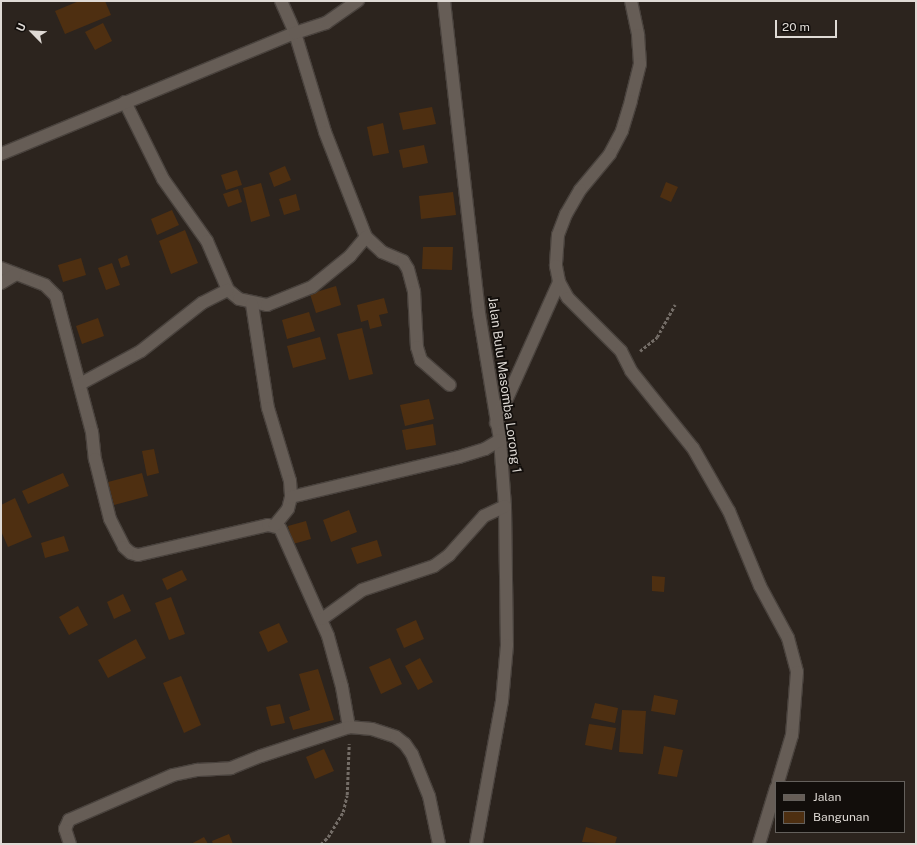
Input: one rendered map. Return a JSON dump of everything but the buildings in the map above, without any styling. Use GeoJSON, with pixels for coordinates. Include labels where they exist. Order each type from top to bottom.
{"type":"FeatureCollection","features":[{"type":"Feature","properties":{"kind":"street"},"geometry":{"type":"LineString","coordinates":[[281,1],[295,33],[325,132],[366,237],[382,252],[403,261],[408,269],[414,292],[417,347],[420,360],[450,385]]}},
{"type":"Feature","properties":{"kind":"street"},"geometry":{"type":"LineString","coordinates":[[1,154],[295,33],[326,23],[358,1]]}},
{"type":"Feature","properties":{"kind":"street","name":"Jalan Bulu Masomba Lorong 1"},"geometry":{"type":"LineString","coordinates":[[444,1],[479,313],[500,440],[505,506],[508,600],[502,701],[476,844]]}},
{"type":"Feature","properties":{"kind":"street"},"geometry":{"type":"LineString","coordinates":[[496,423],[559,282],[556,250],[561,228],[580,190],[610,154],[622,131],[640,64],[638,35],[631,1]]}},
{"type":"Feature","properties":{"kind":"street"},"geometry":{"type":"LineString","coordinates":[[125,102],[163,179],[207,241],[228,290],[239,299],[252,304],[267,305],[312,287],[350,256],[366,237]]}},
{"type":"Feature","properties":{"kind":"street"},"geometry":{"type":"LineString","coordinates":[[1,268],[46,285],[56,296],[80,384],[110,519],[124,547],[131,554],[138,555],[254,527],[275,525],[282,530],[322,619],[342,687],[349,727]]}},
{"type":"Feature","properties":{"kind":"street"},"geometry":{"type":"LineString","coordinates":[[1,283],[16,274]]}},
{"type":"Feature","properties":{"kind":"street"},"geometry":{"type":"LineString","coordinates":[[559,282],[582,315],[626,359],[631,371],[671,419],[696,455],[729,511],[760,586],[788,638],[796,672],[792,735],[778,781]]}},
{"type":"Feature","properties":{"kind":"street"},"geometry":{"type":"LineString","coordinates":[[80,384],[142,351],[202,303],[228,290]]}},
{"type":"Feature","properties":{"kind":"street"},"geometry":{"type":"LineString","coordinates":[[252,304],[268,408],[290,481],[291,497],[288,509],[275,525]]}},
{"type":"Feature","properties":{"kind":"street"},"geometry":{"type":"LineString","coordinates":[[291,497],[459,457],[485,449],[500,440]]}},
{"type":"Feature","properties":{"kind":"street"},"geometry":{"type":"LineString","coordinates":[[322,619],[362,590],[434,566],[449,555],[484,516],[505,506]]}},
{"type":"Feature","properties":{"kind":"street"},"geometry":{"type":"LineString","coordinates":[[70,844],[64,829],[69,820],[173,775],[197,770],[231,768],[261,756],[349,727],[372,728],[396,737],[405,744],[412,754],[429,796],[439,844]]}},
{"type":"Feature","properties":{"kind":"street"},"geometry":{"type":"LineString","coordinates":[[759,844],[775,791]]}},
{"type":"Feature","properties":{"kind":"path"},"geometry":{"type":"LineString","coordinates":[[626,359],[657,337],[675,305]]}},
{"type":"Feature","properties":{"kind":"path"},"geometry":{"type":"LineString","coordinates":[[321,844],[328,837],[343,812],[347,795],[349,727]]}}]}
